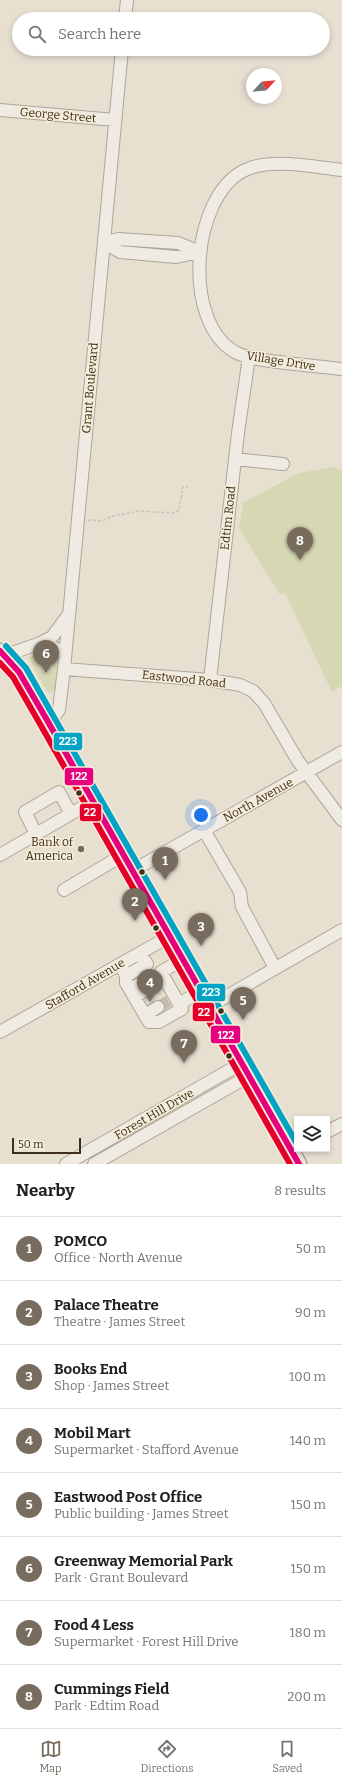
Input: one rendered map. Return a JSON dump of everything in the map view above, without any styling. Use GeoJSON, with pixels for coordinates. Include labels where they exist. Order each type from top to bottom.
{"type":"FeatureCollection","features":[{"type":"Feature","properties":{"kind":"main road"},"geometry":{"type":"LineString","coordinates":[[1,654],[19,672],[296,1155]]}},
{"type":"Feature","properties":{"kind":"street"},"geometry":{"type":"LineString","coordinates":[[126,12],[127,0]]}},
{"type":"Feature","properties":{"kind":"street","name":"Grant Boulevard"},"geometry":{"type":"LineString","coordinates":[[49,724],[59,710],[64,669],[121,56]]}},
{"type":"Feature","properties":{"kind":"street","name":"George Street"},"geometry":{"type":"LineString","coordinates":[[0,110],[115,120]]}},
{"type":"Feature","properties":{"kind":"street","name":"Village Drive"},"geometry":{"type":"LineString","coordinates":[[342,170],[269,164],[255,166],[244,171],[234,177],[218,195],[204,228],[200,252],[201,290],[207,314],[219,339],[235,353],[285,364],[342,369]]}},
{"type":"Feature","properties":{"kind":"street"},"geometry":{"type":"LineString","coordinates":[[104,242],[120,252],[176,257],[200,252]]}},
{"type":"Feature","properties":{"kind":"street","name":"Edtim Road"},"geometry":{"type":"LineString","coordinates":[[210,680],[235,459],[249,357]]}},
{"type":"Feature","properties":{"kind":"street"},"geometry":{"type":"LineString","coordinates":[[235,459],[283,464]]}},
{"type":"Feature","properties":{"kind":"street"},"geometry":{"type":"LineString","coordinates":[[1,654],[38,644],[52,637],[69,614]]}},
{"type":"Feature","properties":{"kind":"street"},"geometry":{"type":"LineString","coordinates":[[38,644],[49,645],[65,653]]}},
{"type":"Feature","properties":{"kind":"street","name":"Eastwood Road"},"geometry":{"type":"LineString","coordinates":[[64,669],[210,680],[240,685],[253,692],[264,703],[298,761],[342,820]]}},
{"type":"Feature","properties":{"kind":"street","name":"North Avenue"},"geometry":{"type":"LineString","coordinates":[[132,871],[342,752]]}},
{"type":"Feature","properties":{"kind":"street"},"geometry":{"type":"LineString","coordinates":[[36,834],[25,812],[59,792],[71,814]]}},
{"type":"Feature","properties":{"kind":"street"},"geometry":{"type":"LineString","coordinates":[[0,855],[93,802]]}},
{"type":"Feature","properties":{"kind":"street"},"geometry":{"type":"LineString","coordinates":[[204,830],[240,892],[242,907],[275,968]]}},
{"type":"Feature","properties":{"kind":"street"},"geometry":{"type":"LineString","coordinates":[[64,890],[124,855]]}},
{"type":"Feature","properties":{"kind":"street"},"geometry":{"type":"LineString","coordinates":[[210,1006],[342,930]]}},
{"type":"Feature","properties":{"kind":"street","name":"Stafford Avenue"},"geometry":{"type":"LineString","coordinates":[[0,1032],[170,936]]}},
{"type":"Feature","properties":{"kind":"street"},"geometry":{"type":"LineString","coordinates":[[140,953],[147,964]]}},
{"type":"Feature","properties":{"kind":"street"},"geometry":{"type":"LineString","coordinates":[[160,978],[183,959]]}},
{"type":"Feature","properties":{"kind":"street"},"geometry":{"type":"LineString","coordinates":[[119,964],[126,976],[126,982],[150,1022],[159,1022],[182,1009],[174,1001],[160,978],[157,966],[152,963],[147,964],[126,976]]}},
{"type":"Feature","properties":{"kind":"street"},"geometry":{"type":"LineString","coordinates":[[132,993],[146,986]]}},
{"type":"Feature","properties":{"kind":"street"},"geometry":{"type":"LineString","coordinates":[[174,1001],[201,991]]}},
{"type":"Feature","properties":{"kind":"street"},"geometry":{"type":"LineString","coordinates":[[145,1015],[158,1007]]}},
{"type":"Feature","properties":{"kind":"street","name":"Forest Hill Drive"},"geometry":{"type":"LineString","coordinates":[[66,1164],[220,1076],[246,1069]]}},
{"type":"Feature","properties":{"kind":"street","name":"Forest Hill Drive"},"geometry":{"type":"LineString","coordinates":[[94,1164],[227,1088],[246,1069]]}},
{"type":"Feature","properties":{"kind":"street"},"geometry":{"type":"LineString","coordinates":[[220,1076],[227,1088]]}},
{"type":"Feature","properties":{"kind":"street"},"geometry":{"type":"LineString","coordinates":[[330,1130],[342,1124]]}},
{"type":"Feature","properties":{"kind":"street"},"geometry":{"type":"LineString","coordinates":[[112,1138],[119,1150]]}},
{"type":"Feature","properties":{"kind":"path"},"geometry":{"type":"LineString","coordinates":[[78,519],[102,521],[113,516],[139,511],[174,513],[179,510],[182,487],[188,487]]}},
{"type":"Feature","properties":{"kind":"green space"},"geometry":{"type":"Polygon","coordinates":[[[334,467],[342,470],[342,686],[332,692],[285,593],[280,595],[239,528],[243,503],[299,473],[334,467]]]}},
{"type":"Feature","properties":{"kind":"green space"},"geometry":{"type":"Polygon","coordinates":[[[51,652],[58,655],[55,689],[51,694],[46,690],[28,657],[51,652]]]}},
{"type":"Feature","properties":{"kind":"green space"},"geometry":{"type":"Polygon","coordinates":[[[216,1084],[218,1087],[125,1140],[123,1138],[123,1137],[216,1084]]]}},
{"type":"Feature","properties":{"kind":"tunnel"},"geometry":{"type":"LineString","coordinates":[[143,982],[155,976]]}},
{"type":"Feature","properties":{"kind":"tunnel"},"geometry":{"type":"LineString","coordinates":[[148,989],[159,984]]}},
{"type":"Feature","properties":{"kind":"tunnel"},"geometry":{"type":"LineString","coordinates":[[158,1007],[169,1001]]}},
{"type":"Feature","properties":{"kind":"transit line","name":"223"},"geometry":{"type":"LineString","coordinates":[[6,646],[26,668],[294,1139]]}},
{"type":"Feature","properties":{"kind":"transit line","name":"122"},"geometry":{"type":"LineString","coordinates":[[0,651],[19,672],[47,720],[299,1164]]}},
{"type":"Feature","properties":{"kind":"transit line","name":"22"},"geometry":{"type":"LineString","coordinates":[[0,663],[13,677],[290,1164]]}},
{"type":"Feature","properties":{"kind":"place","name":"Cummings Field"},"geometry":{"type":"Point","coordinates":[300,560]}},
{"type":"Feature","properties":{"kind":"place","name":"Greenway Memorial Park"},"geometry":{"type":"Point","coordinates":[46,673]}},
{"type":"Feature","properties":{"kind":"place","name":"Bank of America"},"geometry":{"type":"Point","coordinates":[81,849]}},
{"type":"Feature","properties":{"kind":"place","name":"POMCO"},"geometry":{"type":"Point","coordinates":[165,880]}},
{"type":"Feature","properties":{"kind":"place","name":"Palace Theatre"},"geometry":{"type":"Point","coordinates":[135,921]}},
{"type":"Feature","properties":{"kind":"place","name":"Books End"},"geometry":{"type":"Point","coordinates":[201,946]}},
{"type":"Feature","properties":{"kind":"place","name":"Mobil Mart"},"geometry":{"type":"Point","coordinates":[150,1002]}},
{"type":"Feature","properties":{"kind":"place","name":"Eastwood Post Office"},"geometry":{"type":"Point","coordinates":[243,1020]}},
{"type":"Feature","properties":{"kind":"place","name":"Food 4 Less"},"geometry":{"type":"Point","coordinates":[184,1063]}}]}
